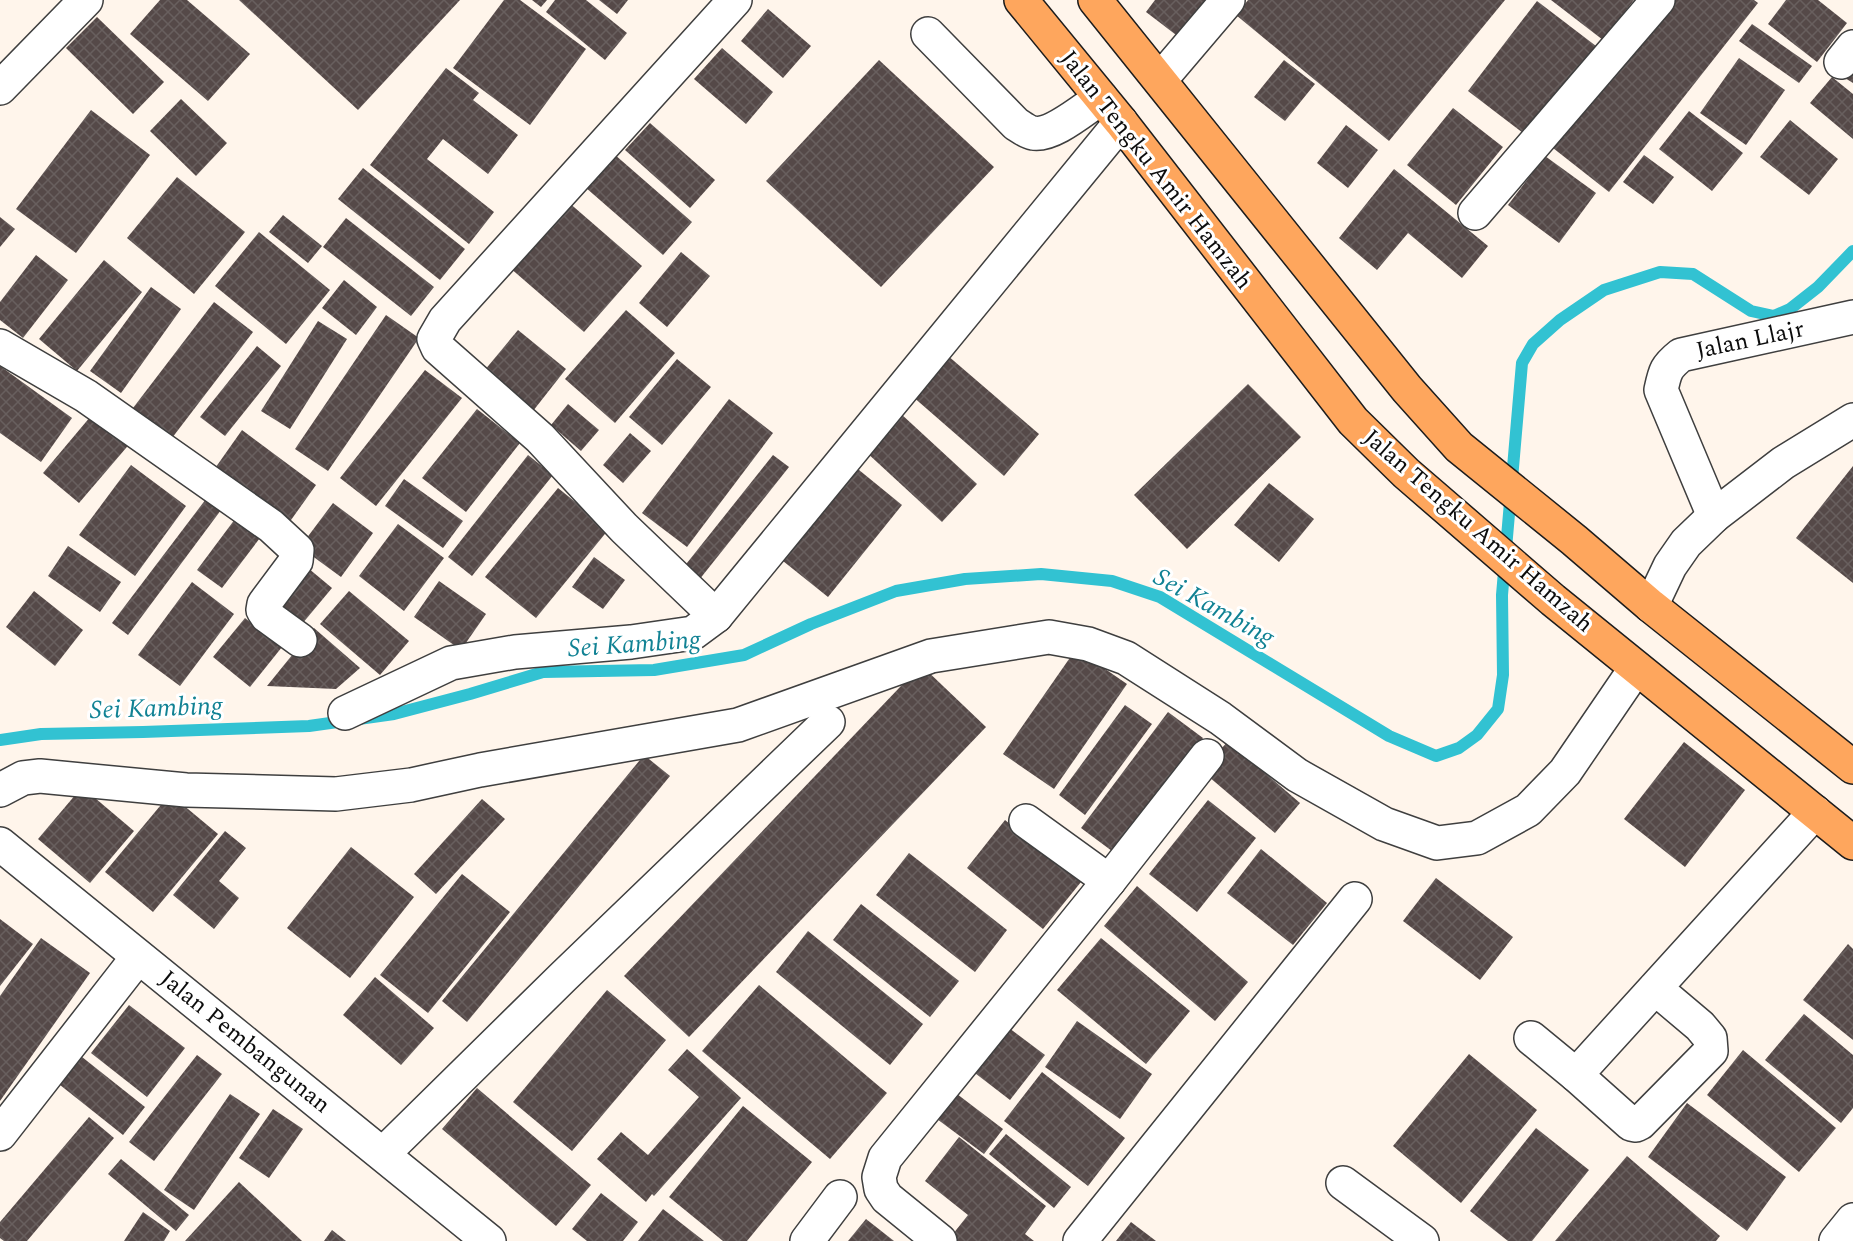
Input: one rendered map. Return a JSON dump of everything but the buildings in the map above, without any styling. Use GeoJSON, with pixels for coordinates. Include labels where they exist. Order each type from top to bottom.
{"type":"FeatureCollection","features":[{"type":"Feature","properties":{"kind":"main road","name":"Jalan Tengku Amir Hamzah"},"geometry":{"type":"LineString","coordinates":[[1021,0],[1111,110],[1353,421],[1406,473],[1553,600],[1853,843]]}},
{"type":"Feature","properties":{"kind":"main road"},"geometry":{"type":"LineString","coordinates":[[1095,0],[1407,389],[1459,447],[1651,606],[1853,767]]}},
{"type":"Feature","properties":{"kind":"street"},"geometry":{"type":"LineString","coordinates":[[0,88],[86,0]]}},
{"type":"Feature","properties":{"kind":"street"},"geometry":{"type":"LineString","coordinates":[[716,616],[624,528],[540,438],[438,348],[434,339],[445,320],[735,0]]}},
{"type":"Feature","properties":{"kind":"street"},"geometry":{"type":"LineString","coordinates":[[1160,80],[1228,0]]}},
{"type":"Feature","properties":{"kind":"street"},"geometry":{"type":"LineString","coordinates":[[1475,213],[1658,0]]}},
{"type":"Feature","properties":{"kind":"street"},"geometry":{"type":"LineString","coordinates":[[928,34],[1016,124],[1031,133],[1042,134],[1111,110]]}},
{"type":"Feature","properties":{"kind":"street"},"geometry":{"type":"LineString","coordinates":[[345,713],[451,663],[515,652],[631,642],[693,633],[716,616],[1111,110]]}},
{"type":"Feature","properties":{"kind":"street","name":"Jalan Llajr"},"geometry":{"type":"LineString","coordinates":[[1714,516],[1661,390],[1669,365],[1681,355],[1853,316]]}},
{"type":"Feature","properties":{"kind":"street"},"geometry":{"type":"LineString","coordinates":[[0,346],[86,396],[271,526],[297,550],[296,561],[264,604],[263,610],[267,616],[300,640]]}},
{"type":"Feature","properties":{"kind":"street"},"geometry":{"type":"LineString","coordinates":[[1651,606],[1670,566],[1686,543],[1714,516],[1783,463],[1853,420]]}},
{"type":"Feature","properties":{"kind":"street"},"geometry":{"type":"LineString","coordinates":[[0,790],[22,778],[40,776],[186,790],[336,795],[411,785],[480,770],[738,725],[931,656],[1049,637],[1088,644],[1126,658],[1220,718],[1297,775],[1384,824],[1437,843],[1478,838],[1528,810],[1565,772],[1636,668]]}},
{"type":"Feature","properties":{"kind":"street"},"geometry":{"type":"LineString","coordinates":[[383,1154],[828,722]]}},
{"type":"Feature","properties":{"kind":"street"},"geometry":{"type":"LineString","coordinates":[[940,1241],[887,1198],[881,1189],[879,1177],[885,1158],[1110,881],[1207,756]]}},
{"type":"Feature","properties":{"kind":"street"},"geometry":{"type":"LineString","coordinates":[[1576,1076],[1815,812]]}},
{"type":"Feature","properties":{"kind":"street"},"geometry":{"type":"LineString","coordinates":[[1026,821],[1110,881]]}},
{"type":"Feature","properties":{"kind":"street","name":"Jalan Pembangunan"},"geometry":{"type":"LineString","coordinates":[[0,844],[489,1241]]}},
{"type":"Feature","properties":{"kind":"street"},"geometry":{"type":"LineString","coordinates":[[1080,1241],[1355,899]]}},
{"type":"Feature","properties":{"kind":"street"},"geometry":{"type":"LineString","coordinates":[[0,1134],[138,957]]}},
{"type":"Feature","properties":{"kind":"street"},"geometry":{"type":"LineString","coordinates":[[1531,1038],[1631,1124],[1636,1125],[1711,1050],[1710,1038],[1700,1026],[1655,988]]}},
{"type":"Feature","properties":{"kind":"street"},"geometry":{"type":"LineString","coordinates":[[1343,1183],[1422,1241]]}},
{"type":"Feature","properties":{"kind":"street"},"geometry":{"type":"LineString","coordinates":[[807,1241],[840,1197]]}},
{"type":"Feature","properties":{"kind":"street"},"geometry":{"type":"LineString","coordinates":[[1836,1241],[1853,1220]]}},
{"type":"Feature","properties":{"kind":"waterway","name":"Sei Kambing"},"geometry":{"type":"LineString","coordinates":[[0,740],[41,734],[309,726],[394,714],[543,672],[654,670],[744,655],[811,624],[896,591],[965,579],[1041,574],[1112,581],[1160,597],[1389,736],[1436,756],[1459,748],[1477,735],[1498,709],[1503,675],[1502,595],[1522,363],[1533,344],[1560,320],[1604,290],[1660,272],[1693,274],[1751,311],[1774,316],[1790,309],[1818,287],[1853,251]]}}]}
